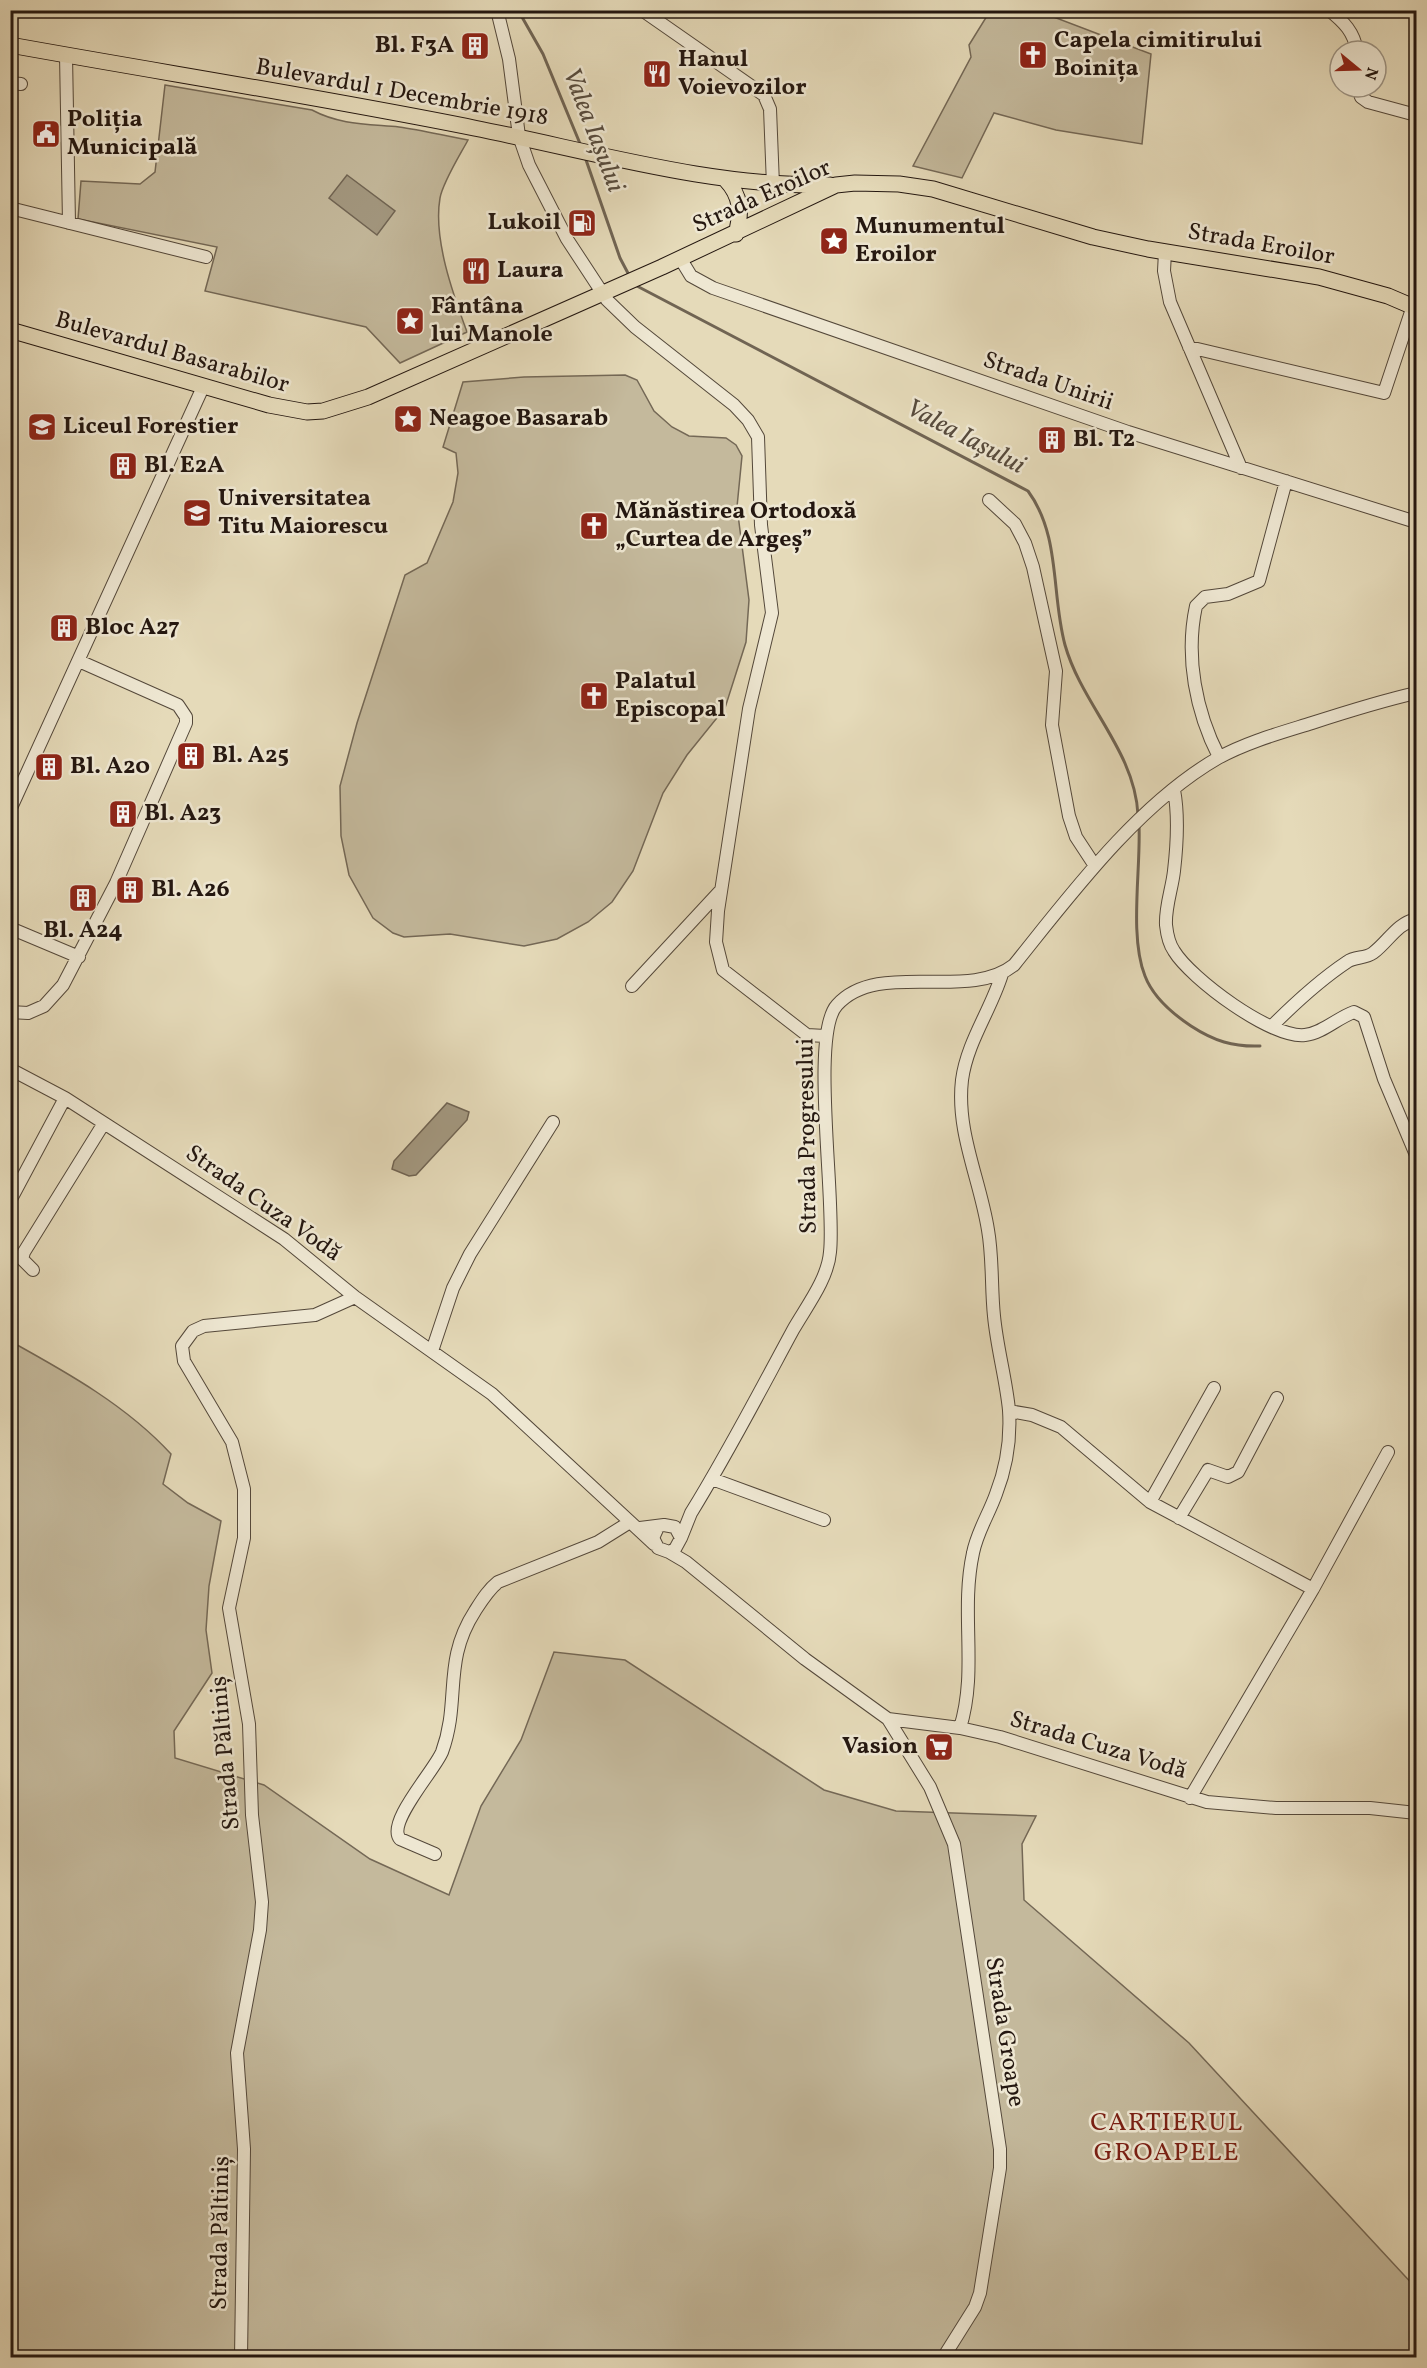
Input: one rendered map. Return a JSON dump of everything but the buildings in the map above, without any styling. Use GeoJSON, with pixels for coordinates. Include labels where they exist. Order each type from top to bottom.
{"type":"FeatureCollection","features":[{"type":"Feature","properties":{"kind":"main road","name":"Bulevardul 1 Decembrie 1918"},"geometry":{"type":"LineString","coordinates":[[10,45],[519,136],[726,180],[773,185],[836,184]]}},
{"type":"Feature","properties":{"kind":"main road"},"geometry":{"type":"LineString","coordinates":[[726,180],[735,189],[740,202],[741,213],[736,234]]}},
{"type":"Feature","properties":{"kind":"main road","name":"Strada Eroilor"},"geometry":{"type":"LineString","coordinates":[[323,411],[376,394],[736,234],[836,184],[885,183],[933,189],[1093,237],[1165,252],[1319,277],[1368,290],[1415,307]]}},
{"type":"Feature","properties":{"kind":"main road","name":"Bulevardul Basarabilor"},"geometry":{"type":"LineString","coordinates":[[10,330],[203,387],[294,410],[323,411]]}},
{"type":"Feature","properties":{"kind":"street"},"geometry":{"type":"LineString","coordinates":[[497,10],[509,59],[519,136],[529,165],[567,239],[635,327],[734,405],[748,420],[758,437],[761,525],[772,613],[749,709],[721,890],[716,942],[723,969],[807,1035],[825,1036]]}},
{"type":"Feature","properties":{"kind":"street"},"geometry":{"type":"LineString","coordinates":[[642,10],[764,95],[770,109],[773,185]]}},
{"type":"Feature","properties":{"kind":"street"},"geometry":{"type":"LineString","coordinates":[[1329,10],[1344,22],[1354,39]]}},
{"type":"Feature","properties":{"kind":"street"},"geometry":{"type":"LineString","coordinates":[[66,55],[69,223]]}},
{"type":"Feature","properties":{"kind":"street"},"geometry":{"type":"LineString","coordinates":[[1366,99],[1388,109],[1416,115]]}},
{"type":"Feature","properties":{"kind":"street"},"geometry":{"type":"LineString","coordinates":[[10,208],[206,257]]}},
{"type":"Feature","properties":{"kind":"street"},"geometry":{"type":"LineString","coordinates":[[1165,252],[1164,271],[1170,302],[1241,468]]}},
{"type":"Feature","properties":{"kind":"street","name":"Strada Unirii"},"geometry":{"type":"LineString","coordinates":[[680,258],[691,276],[713,288],[1128,432],[1416,522]]}},
{"type":"Feature","properties":{"kind":"street"},"geometry":{"type":"LineString","coordinates":[[1189,347],[1384,393],[1415,307]]}},
{"type":"Feature","properties":{"kind":"street"},"geometry":{"type":"LineString","coordinates":[[10,810],[203,387]]}},
{"type":"Feature","properties":{"kind":"street"},"geometry":{"type":"LineString","coordinates":[[1219,758],[1207,732],[1194,687],[1193,639],[1196,606],[1205,597],[1228,594],[1259,581],[1286,481]]}},
{"type":"Feature","properties":{"kind":"street"},"geometry":{"type":"LineString","coordinates":[[989,500],[1015,524],[1025,543],[1033,567],[1056,671],[1052,725],[1069,816],[1076,837],[1095,866]]}},
{"type":"Feature","properties":{"kind":"street"},"geometry":{"type":"LineString","coordinates":[[10,1012],[28,1013],[44,1006],[63,985],[121,872],[181,736],[186,717],[178,705],[79,661]]}},
{"type":"Feature","properties":{"kind":"street"},"geometry":{"type":"LineString","coordinates":[[960,1728],[969,1685],[966,1610],[972,1554],[1006,1465],[1009,1452],[1009,1411],[994,1317],[989,1232],[981,1193],[964,1137],[960,1106],[962,1078],[969,1050],[995,996],[1002,974],[1014,965],[1095,866],[1126,835],[1174,790],[1219,758],[1269,736],[1416,693]]}},
{"type":"Feature","properties":{"kind":"street"},"geometry":{"type":"LineString","coordinates":[[1174,790],[1177,807],[1174,872],[1166,920],[1173,950],[1218,995],[1272,1026],[1303,1036],[1316,1033],[1354,1012],[1364,1017],[1384,1079],[1416,1155]]}},
{"type":"Feature","properties":{"kind":"street"},"geometry":{"type":"LineString","coordinates":[[632,986],[721,890]]}},
{"type":"Feature","properties":{"kind":"street"},"geometry":{"type":"LineString","coordinates":[[1272,1026],[1306,993],[1344,963],[1354,957],[1373,953],[1398,927],[1416,919]]}},
{"type":"Feature","properties":{"kind":"street"},"geometry":{"type":"LineString","coordinates":[[10,928],[79,957]]}},
{"type":"Feature","properties":{"kind":"street","name":"Strada Progresului"},"geometry":{"type":"LineString","coordinates":[[676,1545],[691,1513],[712,1479],[828,1264],[831,1241],[825,1036],[836,1006],[862,988],[891,984],[985,979],[1002,974]]}},
{"type":"Feature","properties":{"kind":"street","name":"Strada Cuza Vodă"},"geometry":{"type":"LineString","coordinates":[[10,1069],[65,1098],[253,1217],[355,1297],[492,1394],[654,1544]]}},
{"type":"Feature","properties":{"kind":"street"},"geometry":{"type":"LineString","coordinates":[[10,1202],[65,1098]]}},
{"type":"Feature","properties":{"kind":"street"},"geometry":{"type":"LineString","coordinates":[[432,1351],[446,1307],[466,1262],[553,1122]]}},
{"type":"Feature","properties":{"kind":"street"},"geometry":{"type":"LineString","coordinates":[[33,1270],[22,1259],[24,1252],[104,1123]]}},
{"type":"Feature","properties":{"kind":"street","name":"Strada Păltiniș"},"geometry":{"type":"LineString","coordinates":[[240,2358],[244,2149],[237,2052],[260,1930],[262,1902],[252,1815],[249,1724],[229,1608],[244,1538],[244,1489],[232,1442],[189,1369],[182,1353],[182,1346],[193,1331],[204,1326],[315,1315],[355,1297]]}},
{"type":"Feature","properties":{"kind":"street"},"geometry":{"type":"LineString","coordinates":[[1150,1502],[1214,1388]]}},
{"type":"Feature","properties":{"kind":"street"},"geometry":{"type":"LineString","coordinates":[[1179,1518],[1208,1470],[1228,1478],[1238,1472],[1277,1398]]}},
{"type":"Feature","properties":{"kind":"street"},"geometry":{"type":"LineString","coordinates":[[1009,1411],[1032,1415],[1061,1427],[1150,1502],[1313,1589]]}},
{"type":"Feature","properties":{"kind":"street","name":"Strada Cuza Vodă"},"geometry":{"type":"LineString","coordinates":[[676,1545],[686,1562],[806,1659],[888,1719],[960,1728],[1042,1749],[1190,1798],[1313,1589],[1389,1452]]}},
{"type":"Feature","properties":{"kind":"street"},"geometry":{"type":"LineString","coordinates":[[712,1479],[824,1520]]}},
{"type":"Feature","properties":{"kind":"street"},"geometry":{"type":"LineString","coordinates":[[435,1854],[400,1839],[397,1828],[406,1808],[441,1752],[451,1713],[454,1661],[465,1626],[490,1590],[498,1582],[635,1525],[664,1526],[679,1532],[676,1545],[658,1548],[654,1544],[655,1532],[664,1526],[691,1513]]}},
{"type":"Feature","properties":{"kind":"street","name":"Strada Groape"},"geometry":{"type":"LineString","coordinates":[[888,1719],[930,1787],[948,1824],[954,1844],[1000,2149],[1000,2168],[980,2293],[975,2307],[943,2358]]}},
{"type":"Feature","properties":{"kind":"street"},"geometry":{"type":"LineString","coordinates":[[1190,1798],[1207,1802],[1276,1808],[1370,1808],[1416,1813]]}},
{"type":"Feature","properties":{"kind":"shaded area"},"geometry":{"type":"Polygon","coordinates":[[[990,11],[1038,11],[1151,54],[1142,144],[1056,130],[994,113],[962,178],[913,166],[971,57],[969,45],[990,11]]]}},
{"type":"Feature","properties":{"kind":"shaded area"},"geometry":{"type":"Polygon","coordinates":[[[165,85],[312,110],[344,121],[408,128],[468,140],[445,184],[440,198],[439,214],[439,231],[446,266],[467,332],[400,363],[366,327],[205,291],[217,247],[78,219],[81,181],[140,184],[155,172],[165,85]]]}},
{"type":"Feature","properties":{"kind":"shaded area"},"geometry":{"type":"Polygon","coordinates":[[[347,175],[395,211],[377,235],[329,198],[347,175]]]}},
{"type":"Feature","properties":{"kind":"shaded area"},"geometry":{"type":"Polygon","coordinates":[[[625,375],[637,380],[654,411],[672,427],[689,436],[726,438],[736,445],[742,456],[737,507],[749,600],[746,642],[725,708],[687,755],[663,793],[633,871],[612,902],[588,922],[557,939],[524,946],[450,934],[404,937],[393,933],[373,918],[349,875],[341,836],[340,786],[357,723],[405,575],[427,563],[453,502],[458,473],[456,453],[443,447],[463,382],[524,377],[625,375]]]}},
{"type":"Feature","properties":{"kind":"shaded area"},"geometry":{"type":"Polygon","coordinates":[[[447,1103],[469,1112],[467,1120],[416,1175],[409,1176],[392,1169],[394,1161],[447,1103]]]}},
{"type":"Feature","properties":{"kind":"shaded area"},"geometry":{"type":"Polygon","coordinates":[[[10,1341],[96,1392],[154,1437],[171,1454],[163,1484],[188,1503],[221,1521],[209,1586],[206,1630],[212,1673],[174,1731],[175,1758],[264,1785],[370,1859],[449,1895],[481,1806],[521,1740],[554,1652],[625,1660],[824,1790],[896,1811],[1036,1816],[1022,1844],[1024,1900],[1189,2043],[1416,2288],[1416,2357],[11,2357],[10,1341]]]}},
{"type":"Feature","properties":{"kind":"waterway","name":"Valea Iașului"},"geometry":{"type":"LineString","coordinates":[[518,10],[543,54],[581,146]]}},
{"type":"Feature","properties":{"kind":"waterway","name":"Valea Iașului"},"geometry":{"type":"LineString","coordinates":[[585,157],[620,258],[630,277]]}},
{"type":"Feature","properties":{"kind":"waterway","name":"Valea Iașului"},"geometry":{"type":"LineString","coordinates":[[635,285],[1028,491],[1046,527],[1051,546],[1065,645],[1083,688],[1128,770],[1135,792],[1138,815]]}},
{"type":"Feature","properties":{"kind":"waterway","name":"Valea Iașului"},"geometry":{"type":"LineString","coordinates":[[1139,825],[1138,942],[1140,960],[1149,984],[1158,998],[1199,1031],[1232,1044],[1260,1046]]}},
{"type":"Feature","properties":{"kind":"place","name":"Bl. F3A"},"geometry":{"type":"Point","coordinates":[475,46]}},
{"type":"Feature","properties":{"kind":"place","name":"Capela cimitirului Boinița"},"geometry":{"type":"Point","coordinates":[1033,55]}},
{"type":"Feature","properties":{"kind":"place","name":"Hanul Voievozilor"},"geometry":{"type":"Point","coordinates":[657,74]}},
{"type":"Feature","properties":{"kind":"place","name":"Poliția Municipală"},"geometry":{"type":"Point","coordinates":[46,134]}},
{"type":"Feature","properties":{"kind":"place","name":"Lukoil"},"geometry":{"type":"Point","coordinates":[582,223]}},
{"type":"Feature","properties":{"kind":"place","name":"Munumentul Eroilor"},"geometry":{"type":"Point","coordinates":[834,241]}},
{"type":"Feature","properties":{"kind":"place","name":"Laura"},"geometry":{"type":"Point","coordinates":[476,271]}},
{"type":"Feature","properties":{"kind":"place","name":"Fântâna lui Manole"},"geometry":{"type":"Point","coordinates":[410,321]}},
{"type":"Feature","properties":{"kind":"place","name":"Neagoe Basarab"},"geometry":{"type":"Point","coordinates":[408,419]}},
{"type":"Feature","properties":{"kind":"place","name":"Liceul Forestier"},"geometry":{"type":"Point","coordinates":[42,427]}},
{"type":"Feature","properties":{"kind":"place","name":"Bl. T2"},"geometry":{"type":"Point","coordinates":[1052,440]}},
{"type":"Feature","properties":{"kind":"place","name":"Bl. E2A"},"geometry":{"type":"Point","coordinates":[123,466]}},
{"type":"Feature","properties":{"kind":"place","name":"Universitatea Titu Maiorescu"},"geometry":{"type":"Point","coordinates":[197,513]}},
{"type":"Feature","properties":{"kind":"place","name":"Mănăstirea Ortodoxă „Curtea de Argeș”"},"geometry":{"type":"Point","coordinates":[594,526]}},
{"type":"Feature","properties":{"kind":"place","name":"Bloc A27"},"geometry":{"type":"Point","coordinates":[64,628]}},
{"type":"Feature","properties":{"kind":"place","name":"Palatul Episcopal"},"geometry":{"type":"Point","coordinates":[594,696]}},
{"type":"Feature","properties":{"kind":"place","name":"Bl. A25"},"geometry":{"type":"Point","coordinates":[191,756]}},
{"type":"Feature","properties":{"kind":"place","name":"Bl. A20"},"geometry":{"type":"Point","coordinates":[49,767]}},
{"type":"Feature","properties":{"kind":"place","name":"Bl. A23"},"geometry":{"type":"Point","coordinates":[123,814]}},
{"type":"Feature","properties":{"kind":"place","name":"Bl. A26"},"geometry":{"type":"Point","coordinates":[130,890]}},
{"type":"Feature","properties":{"kind":"place","name":"Bl. A24"},"geometry":{"type":"Point","coordinates":[83,898]}},
{"type":"Feature","properties":{"kind":"place","name":"Vasion"},"geometry":{"type":"Point","coordinates":[939,1747]}},
{"type":"Feature","properties":{"kind":"district","name":"CARTIERUL GROAPELE"},"geometry":{"type":"Point","coordinates":[1167,2138]}}]}
